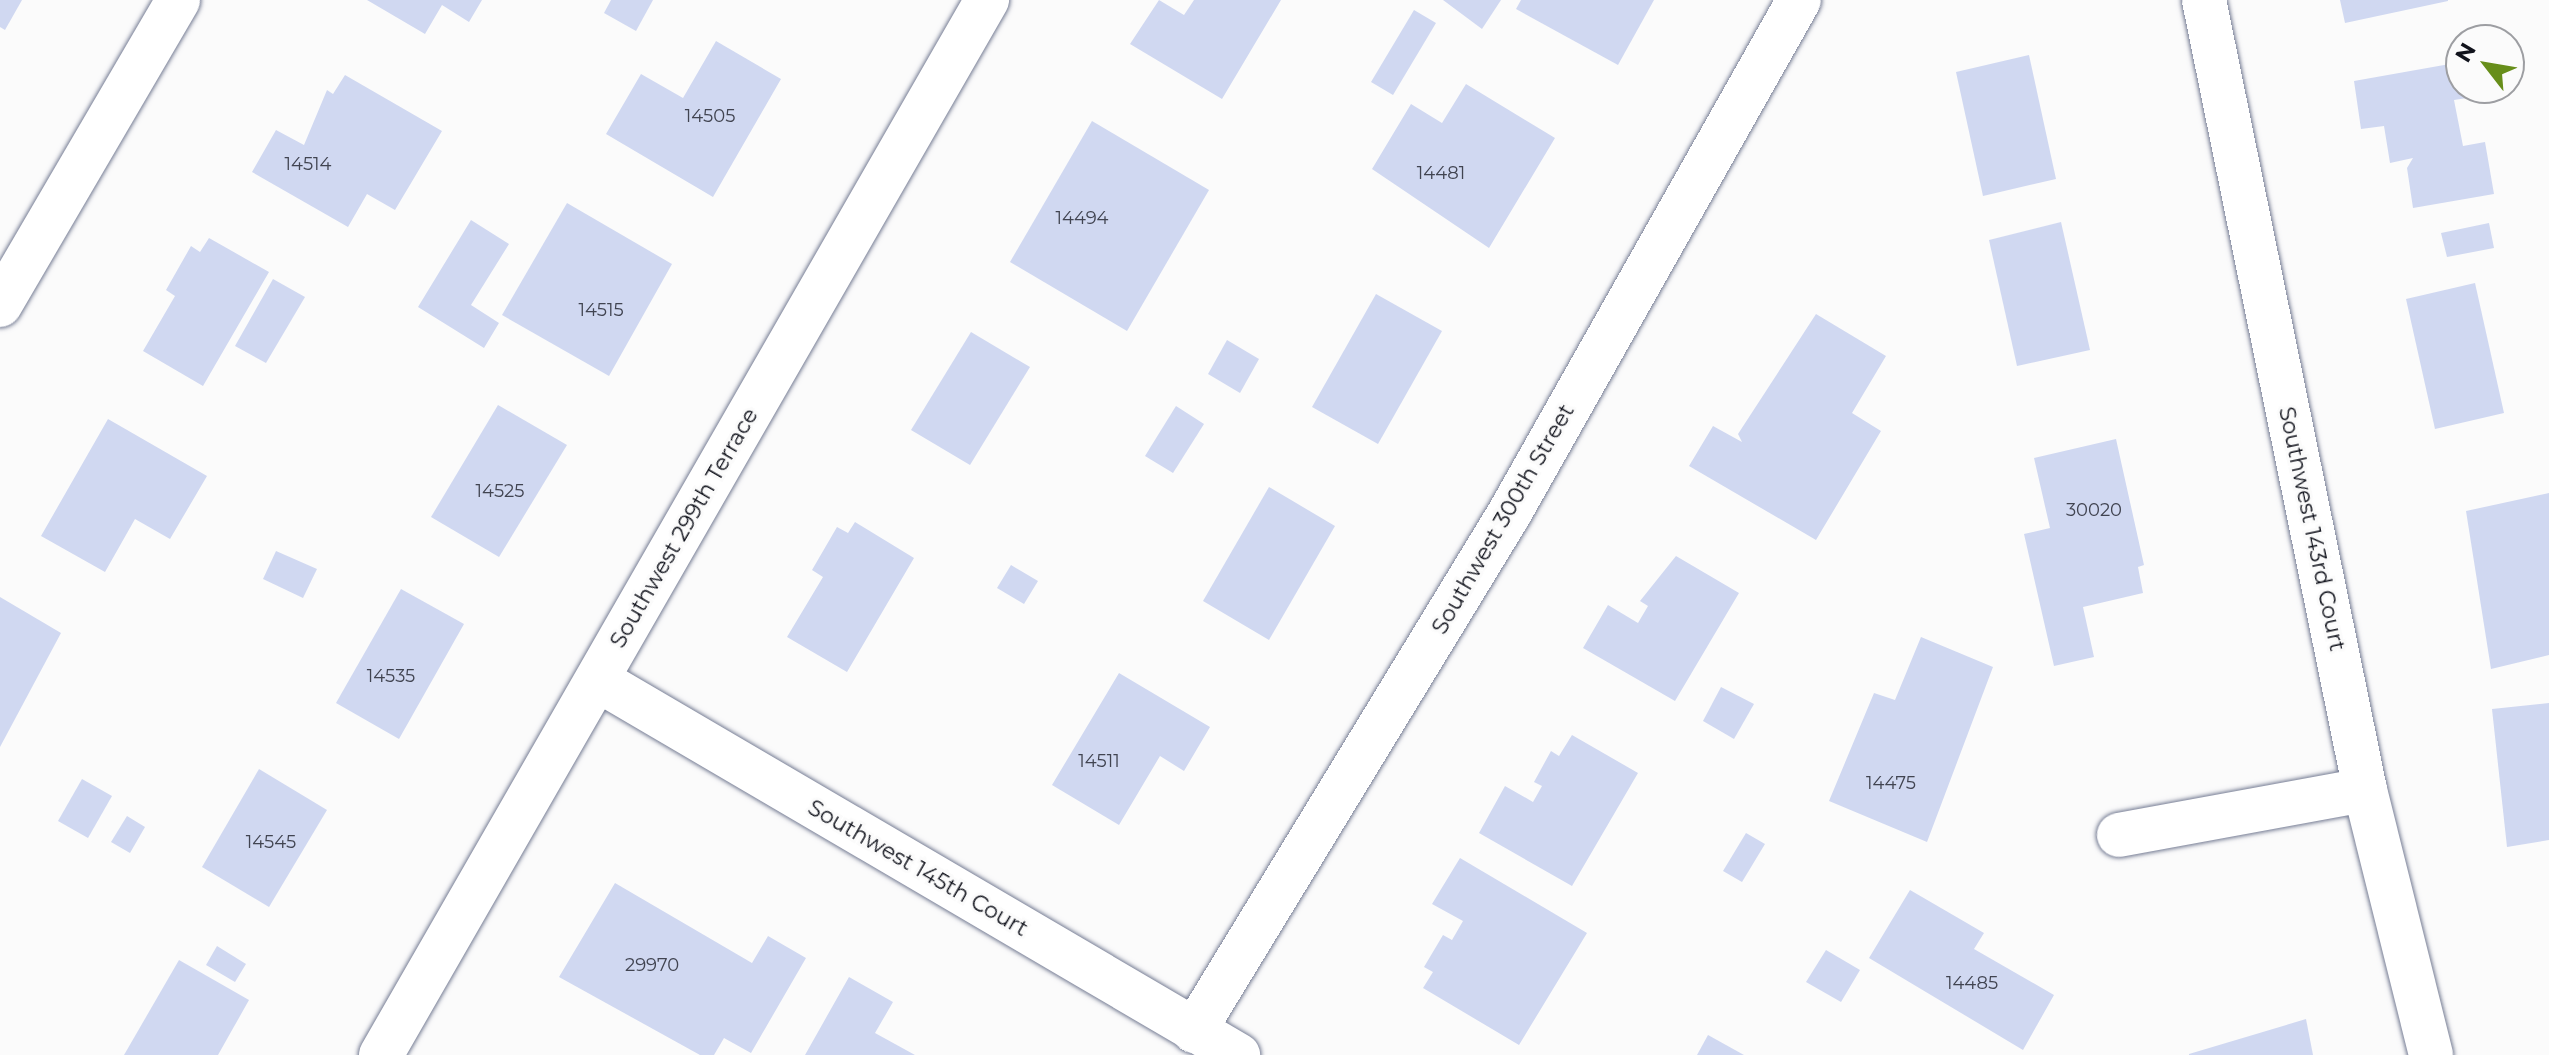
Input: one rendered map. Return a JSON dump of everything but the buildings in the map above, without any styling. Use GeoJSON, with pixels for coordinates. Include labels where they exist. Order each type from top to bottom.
{"type":"FeatureCollection","features":[{"type":"Feature","properties":{"kind":"street"},"geometry":{"type":"LineString","coordinates":[[0,305],[178,0]]}},
{"type":"Feature","properties":{"kind":"street","name":"Southwest 299th Terrace"},"geometry":{"type":"LineString","coordinates":[[381,1055],[987,0]]}},
{"type":"Feature","properties":{"kind":"street","name":"Southwest 300th Street"},"geometry":{"type":"LineString","coordinates":[[1194,1031],[1509,514],[1799,0]]}},
{"type":"Feature","properties":{"kind":"street","name":"Southwest 143rd Court"},"geometry":{"type":"LineString","coordinates":[[2204,0],[2365,790],[2431,1055]]}},
{"type":"Feature","properties":{"kind":"street","name":"Southwest 145th Court"},"geometry":{"type":"LineString","coordinates":[[598,680],[1238,1055]]}},
{"type":"Feature","properties":{"kind":"street"},"geometry":{"type":"LineString","coordinates":[[2119,835],[2365,790]]}}]}
